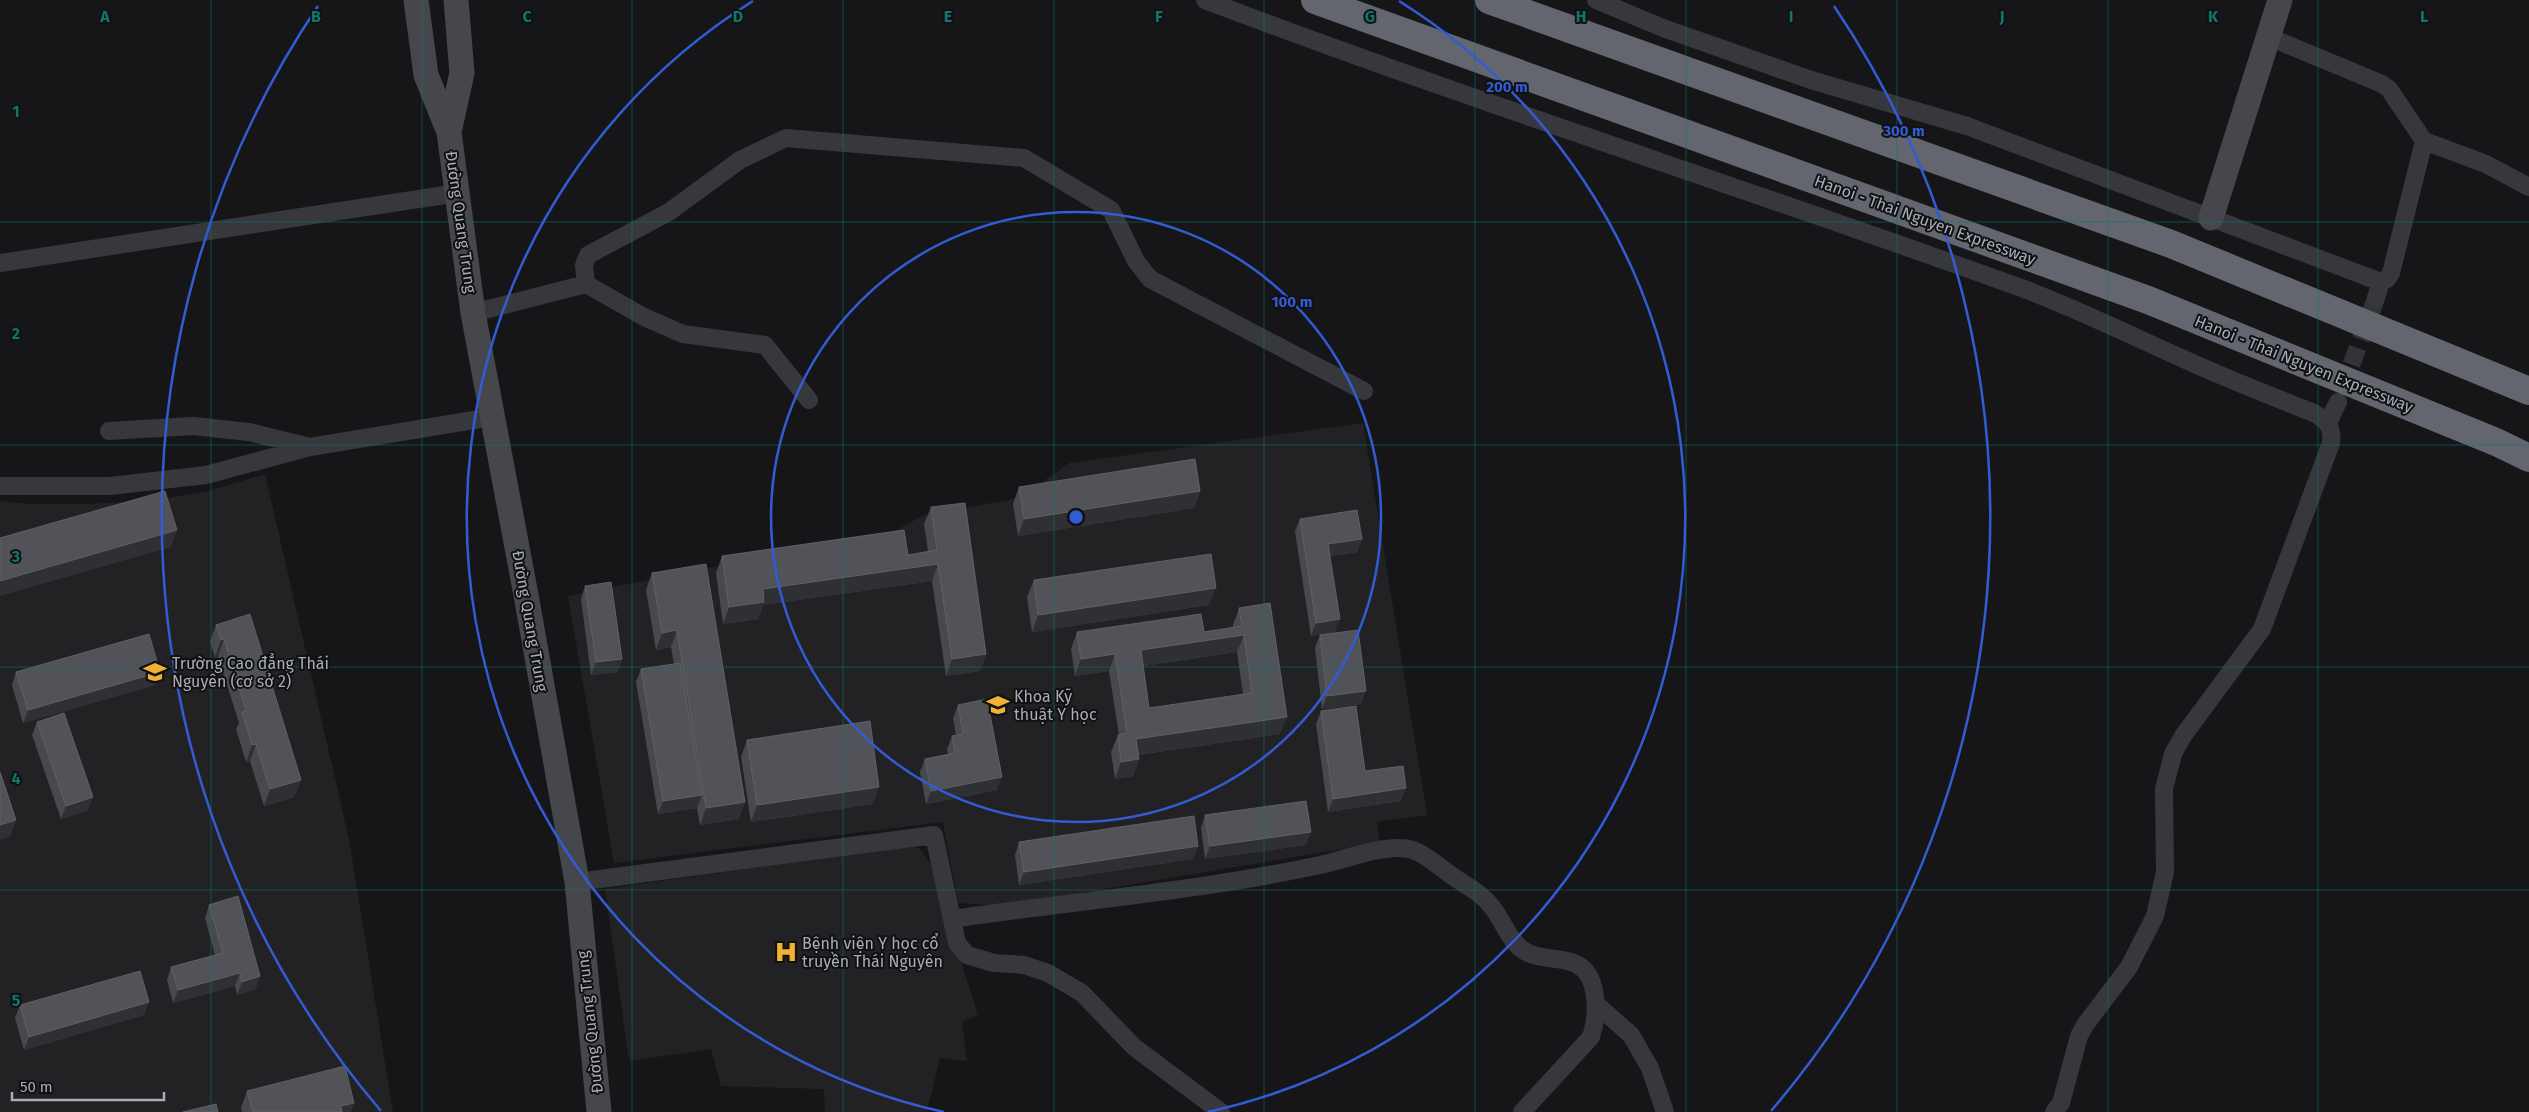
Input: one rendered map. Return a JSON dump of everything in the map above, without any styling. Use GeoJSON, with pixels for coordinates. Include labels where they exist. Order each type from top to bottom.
{"type":"FeatureCollection","features":[{"type":"Feature","properties":{"kind":"highway","name":"Hanoi - Thai Nguyen Expressway"},"geometry":{"type":"LineString","coordinates":[[1315,0],[2148,300],[2496,442],[2529,458]]}},
{"type":"Feature","properties":{"kind":"highway"},"geometry":{"type":"LineString","coordinates":[[1489,0],[2171,244],[2529,391]]}},
{"type":"Feature","properties":{"kind":"main road","name":"Đường Quang Trung"},"geometry":{"type":"LineString","coordinates":[[416,0],[426,76],[449,132],[473,313],[577,882],[599,1112]]}},
{"type":"Feature","properties":{"kind":"main road","name":"Đường Quang Trung"},"geometry":{"type":"LineString","coordinates":[[449,132],[462,73],[456,0]]}},
{"type":"Feature","properties":{"kind":"main road"},"geometry":{"type":"LineString","coordinates":[[2211,218],[2280,0]]}},
{"type":"Feature","properties":{"kind":"street"},"geometry":{"type":"LineString","coordinates":[[1205,0],[1456,92],[1695,172],[2026,290],[2112,324],[2186,360],[2314,413],[2328,423],[2332,429],[2331,443],[2262,628],[2183,736],[2173,754],[2164,789],[2165,872],[2155,916],[2130,967],[2084,1025],[2079,1036],[2061,1103],[2054,1112]]}},
{"type":"Feature","properties":{"kind":"street"},"geometry":{"type":"LineString","coordinates":[[1596,0],[1663,28],[1812,80],[1967,126],[2211,218],[2378,290],[2391,273],[2424,141]]}},
{"type":"Feature","properties":{"kind":"street"},"geometry":{"type":"LineString","coordinates":[[2269,37],[2382,84],[2389,89],[2424,141],[2486,164],[2529,187]]}},
{"type":"Feature","properties":{"kind":"street"},"geometry":{"type":"LineString","coordinates":[[586,284],[584,265],[588,255],[637,227],[669,212],[740,160],[786,138],[1024,158],[1111,210],[1136,261],[1150,279],[1364,391]]}},
{"type":"Feature","properties":{"kind":"street"},"geometry":{"type":"LineString","coordinates":[[0,263],[458,193]]}},
{"type":"Feature","properties":{"kind":"street"},"geometry":{"type":"LineString","coordinates":[[473,313],[586,284],[644,317],[683,334],[765,346],[809,400]]}},
{"type":"Feature","properties":{"kind":"street"},"geometry":{"type":"LineString","coordinates":[[2328,423],[2338,402]]}},
{"type":"Feature","properties":{"kind":"street"},"geometry":{"type":"LineString","coordinates":[[0,486],[110,486],[196,476],[310,447],[492,417]]}},
{"type":"Feature","properties":{"kind":"street"},"geometry":{"type":"LineString","coordinates":[[109,431],[193,426],[249,432],[310,447]]}},
{"type":"Feature","properties":{"kind":"street"},"geometry":{"type":"LineString","coordinates":[[577,882],[934,835],[957,943],[967,955],[994,963],[1024,965],[1048,973],[1082,993],[1134,1047],[1221,1112]]}},
{"type":"Feature","properties":{"kind":"street"},"geometry":{"type":"LineString","coordinates":[[952,919],[1256,878],[1337,862],[1386,849],[1411,850],[1421,854],[1477,890],[1492,906],[1513,942],[1520,949],[1532,955],[1573,962],[1584,968],[1589,978],[1596,1004],[1595,1025],[1592,1037],[1522,1112]]}},
{"type":"Feature","properties":{"kind":"street"},"geometry":{"type":"LineString","coordinates":[[1596,1004],[1631,1034],[1650,1068],[1665,1112]]}},
{"type":"Feature","properties":{"kind":"shaded area","name":"Khoa Kỹ thuật Y học"},"geometry":{"type":"Polygon","coordinates":[[[1363,423],[1427,815],[1377,822],[1380,843],[1002,906],[958,903],[943,822],[614,863],[568,596],[897,530],[924,515],[1020,498],[1069,463],[1363,423]]]}},
{"type":"Feature","properties":{"kind":"shaded area","name":"Trường Cao đẳng Thái Nguyên (cơ sở 2)"},"geometry":{"type":"Polygon","coordinates":[[[265,474],[349,839],[393,1112],[0,1112],[0,501],[31,504],[85,504],[149,501],[208,491],[265,474]]]}},
{"type":"Feature","properties":{"kind":"shaded area","name":"Bệnh viện Y học cổ truyền Thái Nguyên"},"geometry":{"type":"Polygon","coordinates":[[[913,845],[921,850],[930,863],[978,1015],[962,1022],[967,1061],[940,1058],[927,1112],[825,1112],[824,1089],[721,1086],[711,1049],[629,1061],[605,889],[913,845]]]}},
{"type":"Feature","properties":{"kind":"building"},"geometry":{"type":"Polygon","coordinates":[[[1195,459],[1200,491],[1024,519],[1019,487],[1195,459]]]}},
{"type":"Feature","properties":{"kind":"building"},"geometry":{"type":"Polygon","coordinates":[[[165,491],[177,530],[0,581],[0,538],[165,491]]]}},
{"type":"Feature","properties":{"kind":"building"},"geometry":{"type":"Polygon","coordinates":[[[965,503],[986,654],[952,659],[938,564],[763,589],[764,602],[729,607],[722,556],[904,530],[908,555],[937,550],[931,507],[965,503]]]}},
{"type":"Feature","properties":{"kind":"building"},"geometry":{"type":"Polygon","coordinates":[[[1357,510],[1362,539],[1328,544],[1340,619],[1316,623],[1300,519],[1357,510]]]}},
{"type":"Feature","properties":{"kind":"building"},"geometry":{"type":"Polygon","coordinates":[[[1211,554],[1216,588],[1038,615],[1034,580],[1211,554]]]}},
{"type":"Feature","properties":{"kind":"building"},"geometry":{"type":"Polygon","coordinates":[[[706,564],[745,802],[706,808],[677,630],[662,633],[652,573],[706,564]]]}},
{"type":"Feature","properties":{"kind":"building"},"geometry":{"type":"Polygon","coordinates":[[[611,582],[622,659],[596,662],[585,586],[611,582]]]}},
{"type":"Feature","properties":{"kind":"building"},"geometry":{"type":"Polygon","coordinates":[[[1270,603],[1287,717],[1136,739],[1139,759],[1121,762],[1118,735],[1127,733],[1115,654],[1081,659],[1077,632],[1201,614],[1204,632],[1242,626],[1239,608],[1270,603]],[[1244,635],[1141,650],[1149,708],[1252,693],[1244,635]]]}},
{"type":"Feature","properties":{"kind":"building"},"geometry":{"type":"Polygon","coordinates":[[[250,614],[301,780],[270,789],[256,744],[252,745],[242,712],[246,711],[224,639],[221,640],[216,625],[250,614]]]}},
{"type":"Feature","properties":{"kind":"building"},"geometry":{"type":"Polygon","coordinates":[[[1358,630],[1366,691],[1327,696],[1320,635],[1358,630]]]}},
{"type":"Feature","properties":{"kind":"building"},"geometry":{"type":"Polygon","coordinates":[[[149,634],[160,672],[28,710],[16,672],[149,634]]]}},
{"type":"Feature","properties":{"kind":"building"},"geometry":{"type":"Polygon","coordinates":[[[680,663],[702,795],[663,801],[641,669],[680,663]]]}},
{"type":"Feature","properties":{"kind":"building"},"geometry":{"type":"Polygon","coordinates":[[[987,699],[1002,777],[931,791],[925,759],[955,753],[952,736],[963,734],[958,705],[987,699]]]}},
{"type":"Feature","properties":{"kind":"building"},"geometry":{"type":"Polygon","coordinates":[[[1356,706],[1365,771],[1403,766],[1406,788],[1333,799],[1321,711],[1356,706]]]}},
{"type":"Feature","properties":{"kind":"building"},"geometry":{"type":"Polygon","coordinates":[[[64,713],[93,797],[66,806],[37,722],[64,713]]]}},
{"type":"Feature","properties":{"kind":"building"},"geometry":{"type":"Polygon","coordinates":[[[870,721],[879,787],[757,805],[747,740],[870,721]]]}},
{"type":"Feature","properties":{"kind":"building"},"geometry":{"type":"Polygon","coordinates":[[[0,772],[16,820],[0,825],[0,772]]]}},
{"type":"Feature","properties":{"kind":"building"},"geometry":{"type":"Polygon","coordinates":[[[1306,801],[1311,832],[1210,846],[1205,815],[1306,801]]]}},
{"type":"Feature","properties":{"kind":"building"},"geometry":{"type":"Polygon","coordinates":[[[1194,816],[1198,846],[1024,872],[1019,842],[1194,816]]]}},
{"type":"Feature","properties":{"kind":"building"},"geometry":{"type":"Polygon","coordinates":[[[238,896],[260,976],[242,982],[240,973],[178,990],[171,967],[223,953],[209,905],[238,896]]]}},
{"type":"Feature","properties":{"kind":"building"},"geometry":{"type":"Polygon","coordinates":[[[140,971],[149,1002],[29,1037],[20,1005],[140,971]]]}},
{"type":"Feature","properties":{"kind":"building"},"geometry":{"type":"Polygon","coordinates":[[[345,1066],[354,1103],[341,1106],[342,1112],[253,1112],[247,1091],[345,1066]]]}},
{"type":"Feature","properties":{"kind":"building"},"geometry":{"type":"Polygon","coordinates":[[[216,1104],[218,1112],[183,1112],[216,1104]]]}},
{"type":"Feature","properties":{"kind":"tunnel"},"geometry":{"type":"LineString","coordinates":[[2342,390],[2376,298]]}},
{"type":"Feature","properties":{"kind":"place","name":"Trường Cao đẳng Thái Nguyên (cơ sở 2)"},"geometry":{"type":"Point","coordinates":[155,672]}},
{"type":"Feature","properties":{"kind":"place","name":"Khoa Kỹ thuật Y học"},"geometry":{"type":"Point","coordinates":[998,705]}},
{"type":"Feature","properties":{"kind":"place","name":"Bệnh viện Y học cổ truyền Thái Nguyên"},"geometry":{"type":"Point","coordinates":[786,952]}}]}
